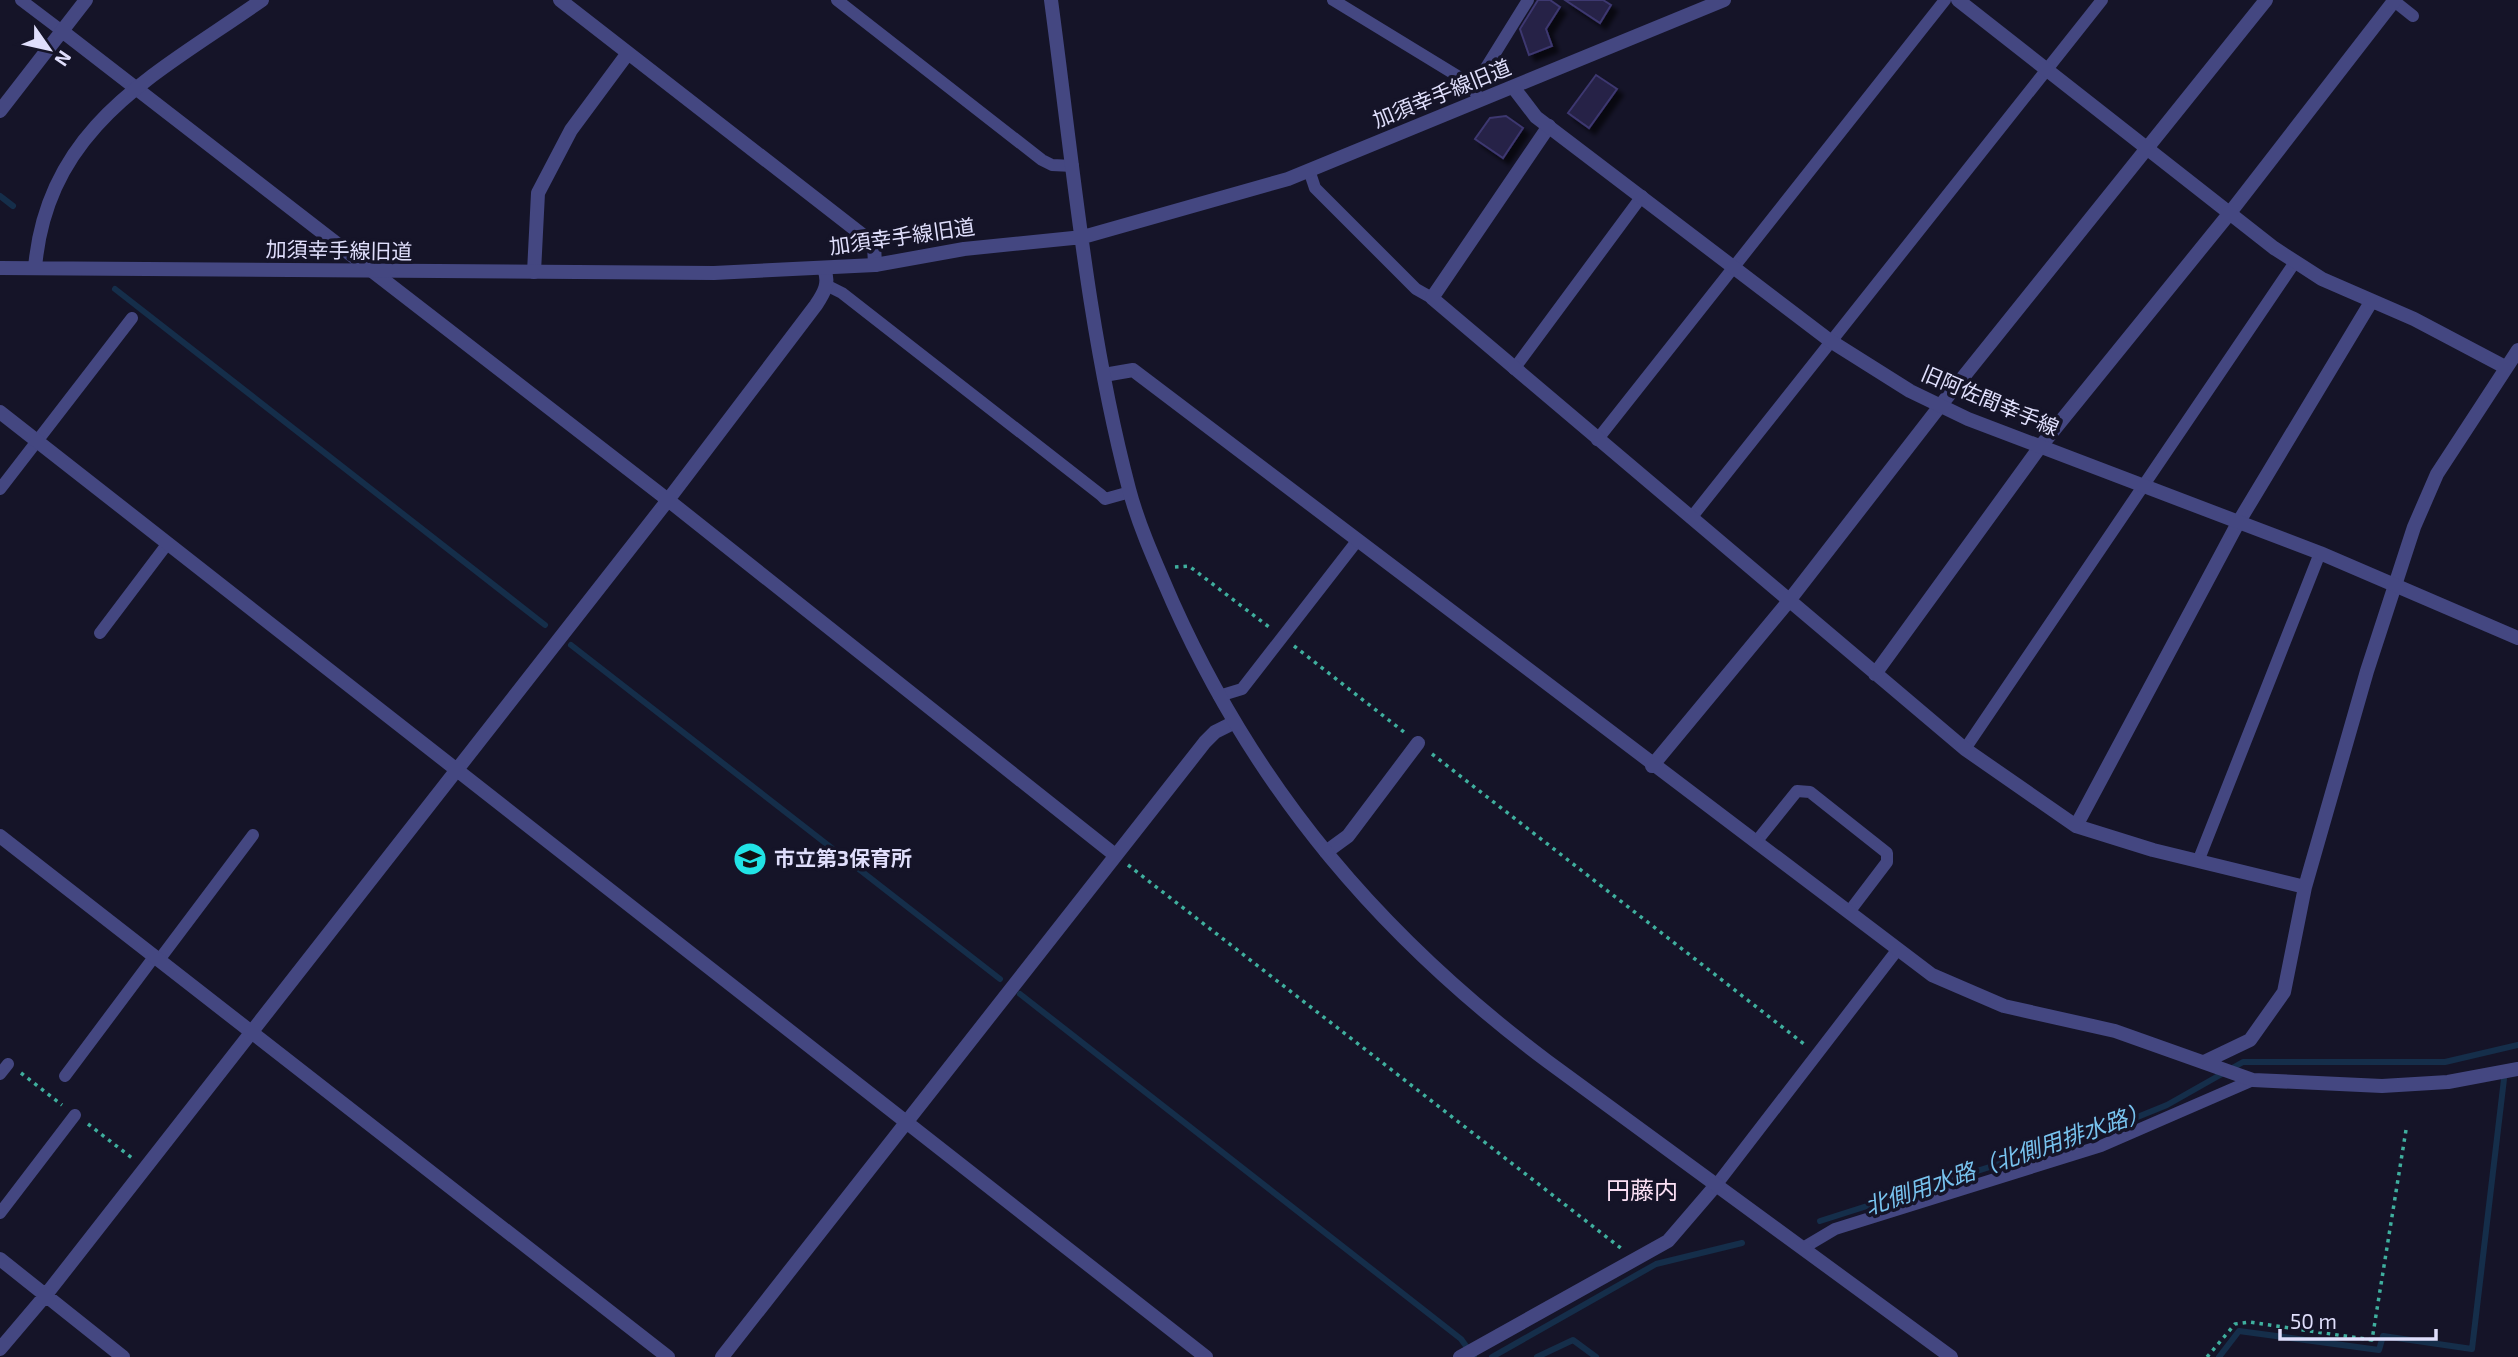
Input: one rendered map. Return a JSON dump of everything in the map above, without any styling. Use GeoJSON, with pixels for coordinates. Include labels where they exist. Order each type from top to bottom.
{"type":"FeatureCollection","features":[{"type":"Feature","properties":{"kind":"street"},"geometry":{"type":"LineString","coordinates":[[0,111],[86,0]]}},
{"type":"Feature","properties":{"kind":"street"},"geometry":{"type":"LineString","coordinates":[[35,268],[38,241],[47,206],[66,162],[83,138],[135,90],[262,0]]}},
{"type":"Feature","properties":{"kind":"street"},"geometry":{"type":"LineString","coordinates":[[560,0],[874,244],[875,265]]}},
{"type":"Feature","properties":{"kind":"street"},"geometry":{"type":"LineString","coordinates":[[1051,0],[1104,375],[1130,492],[1159,570],[1193,647],[1233,723],[1282,795],[1386,922],[1495,1022],[1951,1357]]}},
{"type":"Feature","properties":{"kind":"street","name":"加須幸手線旧道"},"geometry":{"type":"LineString","coordinates":[[0,268],[372,272],[824,269],[875,265],[964,249],[1083,237],[1227,197],[1309,170],[1477,94],[1513,87],[1724,0]]}},
{"type":"Feature","properties":{"kind":"street"},"geometry":{"type":"LineString","coordinates":[[1958,0],[2048,69],[2147,151],[2295,262],[2371,302],[2414,318],[2505,367]]}},
{"type":"Feature","properties":{"kind":"street"},"geometry":{"type":"LineString","coordinates":[[1652,766],[1788,602],[1940,406],[2266,0]]}},
{"type":"Feature","properties":{"kind":"street"},"geometry":{"type":"LineString","coordinates":[[1875,674],[2040,447],[2229,214],[2393,1]]}},
{"type":"Feature","properties":{"kind":"street"},"geometry":{"type":"LineString","coordinates":[[62,31],[668,500],[1115,855]]}},
{"type":"Feature","properties":{"kind":"street"},"geometry":{"type":"LineString","coordinates":[[534,272],[538,193],[571,130],[628,53]]}},
{"type":"Feature","properties":{"kind":"street","name":"旧阿佐間幸手線"},"geometry":{"type":"LineString","coordinates":[[1513,87],[1525,106],[1549,126],[1829,340],[1874,370],[1940,406],[2040,447],[2320,553],[2518,638]]}},
{"type":"Feature","properties":{"kind":"street"},"geometry":{"type":"LineString","coordinates":[[1549,126],[1432,298],[1788,602],[1965,749],[2076,826],[2153,850],[2199,859],[2305,887]]}},
{"type":"Feature","properties":{"kind":"street"},"geometry":{"type":"LineString","coordinates":[[0,1349],[45,1296],[668,500],[816,305],[826,285],[824,269]]}},
{"type":"Feature","properties":{"kind":"street"},"geometry":{"type":"LineString","coordinates":[[2076,826],[2238,523],[2371,302]]}},
{"type":"Feature","properties":{"kind":"street"},"geometry":{"type":"LineString","coordinates":[[2209,1064],[2250,1041],[2284,992],[2305,887],[2367,671],[2414,527],[2432,483],[2518,350]]}},
{"type":"Feature","properties":{"kind":"street"},"geometry":{"type":"LineString","coordinates":[[1104,375],[1133,370],[1931,975],[2004,1006],[2115,1031],[2246,1078],[2382,1086],[2448,1083],[2518,1069]]}},
{"type":"Feature","properties":{"kind":"street"},"geometry":{"type":"LineString","coordinates":[[0,412],[1206,1357]]}},
{"type":"Feature","properties":{"kind":"street"},"geometry":{"type":"LineString","coordinates":[[722,1357],[1205,742],[1215,732],[1233,723]]}},
{"type":"Feature","properties":{"kind":"street"},"geometry":{"type":"LineString","coordinates":[[1326,852],[1348,836],[1418,743]]}},
{"type":"Feature","properties":{"kind":"street"},"geometry":{"type":"LineString","coordinates":[[0,836],[668,1357]]}},
{"type":"Feature","properties":{"kind":"street"},"geometry":{"type":"LineString","coordinates":[[1460,1357],[1668,1241],[1717,1184]]}},
{"type":"Feature","properties":{"kind":"street"},"geometry":{"type":"LineString","coordinates":[[0,1259],[123,1357]]}},
{"type":"Feature","properties":{"kind":"lane"},"geometry":{"type":"LineString","coordinates":[[21,0],[62,31]]}},
{"type":"Feature","properties":{"kind":"lane"},"geometry":{"type":"LineString","coordinates":[[836,0],[1042,160],[1073,166]]}},
{"type":"Feature","properties":{"kind":"lane"},"geometry":{"type":"LineString","coordinates":[[1333,0],[1477,94],[1528,0]]}},
{"type":"Feature","properties":{"kind":"lane"},"geometry":{"type":"LineString","coordinates":[[1597,440],[1945,0]]}},
{"type":"Feature","properties":{"kind":"lane"},"geometry":{"type":"LineString","coordinates":[[1691,518],[1829,340],[2102,0]]}},
{"type":"Feature","properties":{"kind":"lane"},"geometry":{"type":"LineString","coordinates":[[2393,1],[2413,16]]}},
{"type":"Feature","properties":{"kind":"lane"},"geometry":{"type":"LineString","coordinates":[[1309,170],[1315,188],[1416,289],[1432,298]]}},
{"type":"Feature","properties":{"kind":"lane"},"geometry":{"type":"LineString","coordinates":[[1514,369],[1642,196]]}},
{"type":"Feature","properties":{"kind":"lane"},"geometry":{"type":"LineString","coordinates":[[1965,749],[2295,262]]}},
{"type":"Feature","properties":{"kind":"lane"},"geometry":{"type":"LineString","coordinates":[[826,285],[842,293],[1105,499],[1130,492]]}},
{"type":"Feature","properties":{"kind":"lane"},"geometry":{"type":"LineString","coordinates":[[0,489],[132,318]]}},
{"type":"Feature","properties":{"kind":"lane"},"geometry":{"type":"LineString","coordinates":[[1220,696],[1242,689],[1357,541]]}},
{"type":"Feature","properties":{"kind":"lane"},"geometry":{"type":"LineString","coordinates":[[100,633],[169,543]]}},
{"type":"Feature","properties":{"kind":"lane"},"geometry":{"type":"LineString","coordinates":[[2199,859],[2320,553]]}},
{"type":"Feature","properties":{"kind":"lane"},"geometry":{"type":"LineString","coordinates":[[1756,842],[1797,791],[1810,792],[1887,853],[1887,862],[1849,912]]}},
{"type":"Feature","properties":{"kind":"lane"},"geometry":{"type":"LineString","coordinates":[[65,1076],[254,835]]}},
{"type":"Feature","properties":{"kind":"lane"},"geometry":{"type":"LineString","coordinates":[[1717,1184],[1898,949]]}},
{"type":"Feature","properties":{"kind":"lane"},"geometry":{"type":"LineString","coordinates":[[1803,1248],[1835,1229],[2101,1146],[2246,1078]]}},
{"type":"Feature","properties":{"kind":"lane"},"geometry":{"type":"LineString","coordinates":[[0,1213],[75,1115]]}},
{"type":"Feature","properties":{"kind":"path"},"geometry":{"type":"LineString","coordinates":[[1159,570],[1189,566],[1817,1055]]}},
{"type":"Feature","properties":{"kind":"path"},"geometry":{"type":"LineString","coordinates":[[1115,855],[1635,1259]]}},
{"type":"Feature","properties":{"kind":"path"},"geometry":{"type":"LineString","coordinates":[[2207,1357],[2235,1324],[2242,1323],[2372,1340],[2406,1130]]}},
{"type":"Feature","properties":{"kind":"building"},"geometry":{"type":"Polygon","coordinates":[[[1538,0],[1550,0],[1560,7],[1546,29],[1552,46],[1529,55],[1520,29],[1538,0]]]}},
{"type":"Feature","properties":{"kind":"building"},"geometry":{"type":"Polygon","coordinates":[[[1565,0],[1603,0],[1611,5],[1600,23],[1565,0]]]}},
{"type":"Feature","properties":{"kind":"building"},"geometry":{"type":"Polygon","coordinates":[[[1596,75],[1617,89],[1589,128],[1568,113],[1596,75]]]}},
{"type":"Feature","properties":{"kind":"building"},"geometry":{"type":"Polygon","coordinates":[[[1506,116],[1523,128],[1503,158],[1475,139],[1490,118],[1506,116]]]}},
{"type":"Feature","properties":{"kind":"waterway"},"geometry":{"type":"LineString","coordinates":[[0,196],[13,206]]}},
{"type":"Feature","properties":{"kind":"waterway"},"geometry":{"type":"LineString","coordinates":[[115,289],[545,625]]}},
{"type":"Feature","properties":{"kind":"waterway"},"geometry":{"type":"LineString","coordinates":[[571,645],[1000,979]]}},
{"type":"Feature","properties":{"kind":"waterway"},"geometry":{"type":"LineString","coordinates":[[1020,994],[1461,1339],[1474,1357]]}},
{"type":"Feature","properties":{"kind":"waterway","name":"北側用水路（北側用排水路）"},"geometry":{"type":"LineString","coordinates":[[1820,1221],[2103,1131],[2167,1105],[2243,1062],[2445,1062],[2518,1045]]}},
{"type":"Feature","properties":{"kind":"waterway"},"geometry":{"type":"LineString","coordinates":[[2219,1357],[2239,1331],[2379,1350],[2383,1336],[2472,1349],[2504,1079]]}},
{"type":"Feature","properties":{"kind":"waterway","name":"北側用水路（北側用排水路）"},"geometry":{"type":"LineString","coordinates":[[1492,1357],[1656,1264],[1742,1243]]}},
{"type":"Feature","properties":{"kind":"waterway"},"geometry":{"type":"LineString","coordinates":[[1537,1357],[1573,1340],[1596,1357]]}},
{"type":"Feature","properties":{"kind":"place","name":"市立第3保育所"},"geometry":{"type":"Point","coordinates":[750,859]}},
{"type":"Feature","properties":{"kind":"district","name":"円藤内"},"geometry":{"type":"Point","coordinates":[1642,1191]}}]}
